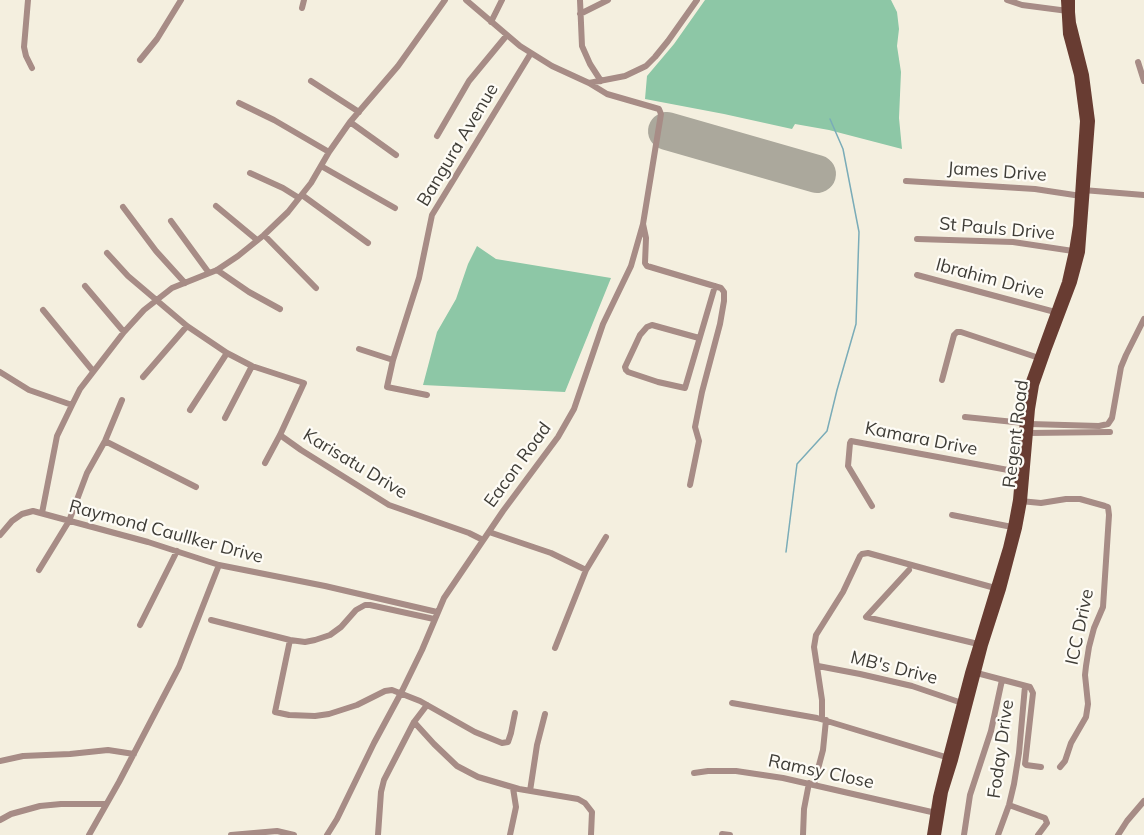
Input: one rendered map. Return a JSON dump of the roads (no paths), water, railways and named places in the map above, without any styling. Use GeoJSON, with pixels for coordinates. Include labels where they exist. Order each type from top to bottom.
{"type":"FeatureCollection","features":[{"type":"Feature","properties":{"kind":"main road","name":"Regent Road"},"geometry":{"type":"LineString","coordinates":[[1065,0],[1068,11]]}},
{"type":"Feature","properties":{"kind":"main road","name":"Regent Road"},"geometry":{"type":"LineString","coordinates":[[931,835],[962,703],[973,672],[978,644],[995,588],[1008,555],[1012,527],[1020,501],[1019,472],[1027,424],[1029,384],[1071,289],[1081,252],[1084,122],[1078,75],[1067,34],[1071,0]]}},
{"type":"Feature","properties":{"kind":"main road","name":"Regent Road"},"geometry":{"type":"LineString","coordinates":[[1041,358],[1066,282],[1083,193]]}},
{"type":"Feature","properties":{"kind":"main road","name":"Regent Road"},"geometry":{"type":"LineString","coordinates":[[950,758],[1008,555],[1020,501],[1029,433],[1027,424]]}},
{"type":"Feature","properties":{"kind":"main road","name":"Regent Road"},"geometry":{"type":"LineString","coordinates":[[937,813],[937,835]]}},
{"type":"Feature","properties":{"kind":"street"},"geometry":{"type":"LineString","coordinates":[[28,0],[24,47],[32,68]]}},
{"type":"Feature","properties":{"kind":"street"},"geometry":{"type":"LineString","coordinates":[[140,60],[157,39],[181,0]]}},
{"type":"Feature","properties":{"kind":"street"},"geometry":{"type":"LineString","coordinates":[[302,8],[304,0]]}},
{"type":"Feature","properties":{"kind":"street"},"geometry":{"type":"LineString","coordinates":[[42,513],[57,436],[80,389],[93,371],[133,321],[156,299],[172,288],[217,270],[264,235],[288,212],[350,122],[398,66],[445,0]]}},
{"type":"Feature","properties":{"kind":"street"},"geometry":{"type":"LineString","coordinates":[[466,0],[531,53],[552,66],[589,83],[632,73],[646,66],[668,41],[697,0]]}},
{"type":"Feature","properties":{"kind":"street"},"geometry":{"type":"LineString","coordinates":[[491,22],[502,0]]}},
{"type":"Feature","properties":{"kind":"street"},"geometry":{"type":"LineString","coordinates":[[580,0],[582,46],[601,81]]}},
{"type":"Feature","properties":{"kind":"street"},"geometry":{"type":"LineString","coordinates":[[580,14],[608,0]]}},
{"type":"Feature","properties":{"kind":"street"},"geometry":{"type":"LineString","coordinates":[[1007,0],[1022,5],[1068,11]]}},
{"type":"Feature","properties":{"kind":"street"},"geometry":{"type":"LineString","coordinates":[[437,136],[469,81],[507,35]]}},
{"type":"Feature","properties":{"kind":"street","name":"Bangura Avenue"},"geometry":{"type":"LineString","coordinates":[[427,395],[387,387],[418,278],[432,215],[531,53]]}},
{"type":"Feature","properties":{"kind":"street"},"geometry":{"type":"LineString","coordinates":[[1138,62],[1144,81]]}},
{"type":"Feature","properties":{"kind":"street"},"geometry":{"type":"LineString","coordinates":[[311,81],[359,112]]}},
{"type":"Feature","properties":{"kind":"street","name":"Eacon Road"},"geometry":{"type":"LineString","coordinates":[[327,835],[338,819],[401,693],[444,598],[558,437],[574,409],[603,324],[631,266],[643,224],[661,114],[659,110],[607,94],[589,83]]}},
{"type":"Feature","properties":{"kind":"street"},"geometry":{"type":"LineString","coordinates":[[238,103],[274,120],[329,152]]}},
{"type":"Feature","properties":{"kind":"street"},"geometry":{"type":"LineString","coordinates":[[350,122],[396,155]]}},
{"type":"Feature","properties":{"kind":"street"},"geometry":{"type":"LineString","coordinates":[[321,166],[395,208]]}},
{"type":"Feature","properties":{"kind":"street"},"geometry":{"type":"LineString","coordinates":[[250,173],[301,196],[368,243]]}},
{"type":"Feature","properties":{"kind":"street","name":"James Drive"},"geometry":{"type":"LineString","coordinates":[[906,181],[1144,195]]}},
{"type":"Feature","properties":{"kind":"street"},"geometry":{"type":"LineString","coordinates":[[216,206],[257,240]]}},
{"type":"Feature","properties":{"kind":"street"},"geometry":{"type":"LineString","coordinates":[[123,207],[156,251],[185,283]]}},
{"type":"Feature","properties":{"kind":"street"},"geometry":{"type":"LineString","coordinates":[[171,221],[209,273]]}},
{"type":"Feature","properties":{"kind":"street"},"geometry":{"type":"LineString","coordinates":[[643,224],[647,266],[721,288],[724,292],[720,324],[695,427],[699,441],[690,485]]}},
{"type":"Feature","properties":{"kind":"street"},"geometry":{"type":"LineString","coordinates":[[264,235],[316,288]]}},
{"type":"Feature","properties":{"kind":"street","name":"St Pauls Drive"},"geometry":{"type":"LineString","coordinates":[[918,238],[1013,242],[1073,251]]}},
{"type":"Feature","properties":{"kind":"street"},"geometry":{"type":"LineString","coordinates":[[107,253],[128,276],[187,326],[227,353],[252,366],[304,383],[265,463]]}},
{"type":"Feature","properties":{"kind":"street"},"geometry":{"type":"LineString","coordinates":[[217,270],[249,292],[280,309]]}},
{"type":"Feature","properties":{"kind":"street","name":"Ibrahim Drive"},"geometry":{"type":"LineString","coordinates":[[917,274],[1055,312]]}},
{"type":"Feature","properties":{"kind":"street"},"geometry":{"type":"LineString","coordinates":[[85,286],[124,332]]}},
{"type":"Feature","properties":{"kind":"street"},"geometry":{"type":"LineString","coordinates":[[699,338],[652,325],[647,327],[640,335],[625,366],[626,370],[658,382],[685,388],[715,286]]}},
{"type":"Feature","properties":{"kind":"street"},"geometry":{"type":"LineString","coordinates":[[43,310],[93,371]]}},
{"type":"Feature","properties":{"kind":"street"},"geometry":{"type":"LineString","coordinates":[[965,417],[1027,424],[1099,426],[1108,424],[1112,418],[1121,367],[1144,319]]}},
{"type":"Feature","properties":{"kind":"street"},"geometry":{"type":"LineString","coordinates":[[143,377],[187,326]]}},
{"type":"Feature","properties":{"kind":"street"},"geometry":{"type":"LineString","coordinates":[[942,380],[954,335],[957,332],[1041,358]]}},
{"type":"Feature","properties":{"kind":"street"},"geometry":{"type":"LineString","coordinates":[[359,349],[393,360]]}},
{"type":"Feature","properties":{"kind":"street"},"geometry":{"type":"LineString","coordinates":[[190,410],[227,353]]}},
{"type":"Feature","properties":{"kind":"street"},"geometry":{"type":"LineString","coordinates":[[225,418],[252,366]]}},
{"type":"Feature","properties":{"kind":"street"},"geometry":{"type":"LineString","coordinates":[[0,372],[29,390],[72,405]]}},
{"type":"Feature","properties":{"kind":"street"},"geometry":{"type":"LineString","coordinates":[[39,570],[69,521],[87,473],[105,441],[122,400]]}},
{"type":"Feature","properties":{"kind":"street"},"geometry":{"type":"LineString","coordinates":[[1029,433],[1110,432]]}},
{"type":"Feature","properties":{"kind":"street","name":"Karisatu Drive"},"geometry":{"type":"LineString","coordinates":[[280,435],[389,505],[483,540]]}},
{"type":"Feature","properties":{"kind":"street"},"geometry":{"type":"LineString","coordinates":[[105,441],[196,487]]}},
{"type":"Feature","properties":{"kind":"street","name":"Kamara Drive"},"geometry":{"type":"LineString","coordinates":[[872,506],[848,466],[851,441],[1019,472]]}},
{"type":"Feature","properties":{"kind":"street","name":"ICC Drive"},"geometry":{"type":"LineString","coordinates":[[1020,501],[1041,503],[1080,499],[1108,507],[1103,607],[1094,628],[1086,666],[1088,704],[1086,717],[1060,767]]}},
{"type":"Feature","properties":{"kind":"street","name":"Raymond Caullker Drive"},"geometry":{"type":"LineString","coordinates":[[0,535],[6,526],[22,514],[33,511],[177,551],[219,566],[325,586],[437,612]]}},
{"type":"Feature","properties":{"kind":"street"},"geometry":{"type":"LineString","coordinates":[[952,515],[1012,527]]}},
{"type":"Feature","properties":{"kind":"street"},"geometry":{"type":"LineString","coordinates":[[489,532],[551,554],[586,570]]}},
{"type":"Feature","properties":{"kind":"street"},"geometry":{"type":"LineString","coordinates":[[555,648],[586,570],[606,537]]}},
{"type":"Feature","properties":{"kind":"street"},"geometry":{"type":"LineString","coordinates":[[140,625],[177,551]]}},
{"type":"Feature","properties":{"kind":"street"},"geometry":{"type":"LineString","coordinates":[[803,835],[804,809],[823,750],[824,720],[814,646],[817,632],[843,592],[860,556],[867,553],[995,588]]}},
{"type":"Feature","properties":{"kind":"street"},"geometry":{"type":"LineString","coordinates":[[89,835],[179,667],[219,566]]}},
{"type":"Feature","properties":{"kind":"street"},"geometry":{"type":"LineString","coordinates":[[909,570],[866,617],[978,644]]}},
{"type":"Feature","properties":{"kind":"street"},"geometry":{"type":"LineString","coordinates":[[211,620],[305,642],[330,635],[356,610],[365,605],[434,620]]}},
{"type":"Feature","properties":{"kind":"street"},"geometry":{"type":"LineString","coordinates":[[290,640],[275,712],[315,716],[329,714],[357,705],[388,690],[401,693],[427,705],[475,732],[502,743],[508,742],[512,733],[515,713]]}},
{"type":"Feature","properties":{"kind":"street","name":"MB's Drive"},"geometry":{"type":"LineString","coordinates":[[818,666],[912,686],[962,703]]}},
{"type":"Feature","properties":{"kind":"street","name":"Foday Drive"},"geometry":{"type":"LineString","coordinates":[[973,672],[1025,686],[1019,753],[1009,805],[998,835]]}},
{"type":"Feature","properties":{"kind":"street"},"geometry":{"type":"LineString","coordinates":[[964,835],[970,795],[991,731],[1002,680]]}},
{"type":"Feature","properties":{"kind":"street"},"geometry":{"type":"LineString","coordinates":[[1025,686],[1030,687],[1033,693],[1025,764],[1041,767]]}},
{"type":"Feature","properties":{"kind":"street"},"geometry":{"type":"LineString","coordinates":[[732,703],[824,720],[950,758]]}},
{"type":"Feature","properties":{"kind":"street"},"geometry":{"type":"LineString","coordinates":[[378,835],[382,786],[414,722],[427,705]]}},
{"type":"Feature","properties":{"kind":"street"},"geometry":{"type":"LineString","coordinates":[[530,791],[537,745],[545,714]]}},
{"type":"Feature","properties":{"kind":"street"},"geometry":{"type":"LineString","coordinates":[[414,722],[457,766],[478,777],[513,788],[578,799],[585,803],[592,812],[591,835]]}},
{"type":"Feature","properties":{"kind":"street"},"geometry":{"type":"LineString","coordinates":[[0,761],[24,756],[108,750],[134,754]]}},
{"type":"Feature","properties":{"kind":"street","name":"Ramsy Close"},"geometry":{"type":"LineString","coordinates":[[694,773],[736,771],[811,783],[937,813]]}},
{"type":"Feature","properties":{"kind":"street"},"geometry":{"type":"LineString","coordinates":[[510,835],[516,807],[513,788]]}},
{"type":"Feature","properties":{"kind":"street"},"geometry":{"type":"LineString","coordinates":[[1118,835],[1144,801]]}},
{"type":"Feature","properties":{"kind":"street"},"geometry":{"type":"LineString","coordinates":[[0,820],[11,814],[40,806],[106,804]]}},
{"type":"Feature","properties":{"kind":"street"},"geometry":{"type":"LineString","coordinates":[[1009,805],[1045,818],[1047,823],[1038,835]]}},
{"type":"Feature","properties":{"kind":"street"},"geometry":{"type":"LineString","coordinates":[[231,835],[277,831],[294,835]]}},
{"type":"Feature","properties":{"kind":"street"},"geometry":{"type":"LineString","coordinates":[[722,834],[730,835]]}},
{"type":"Feature","properties":{"kind":"waterway"},"geometry":{"type":"LineString","coordinates":[[786,552],[797,464],[827,431],[856,324],[859,232],[843,149],[830,119]]}}]}
